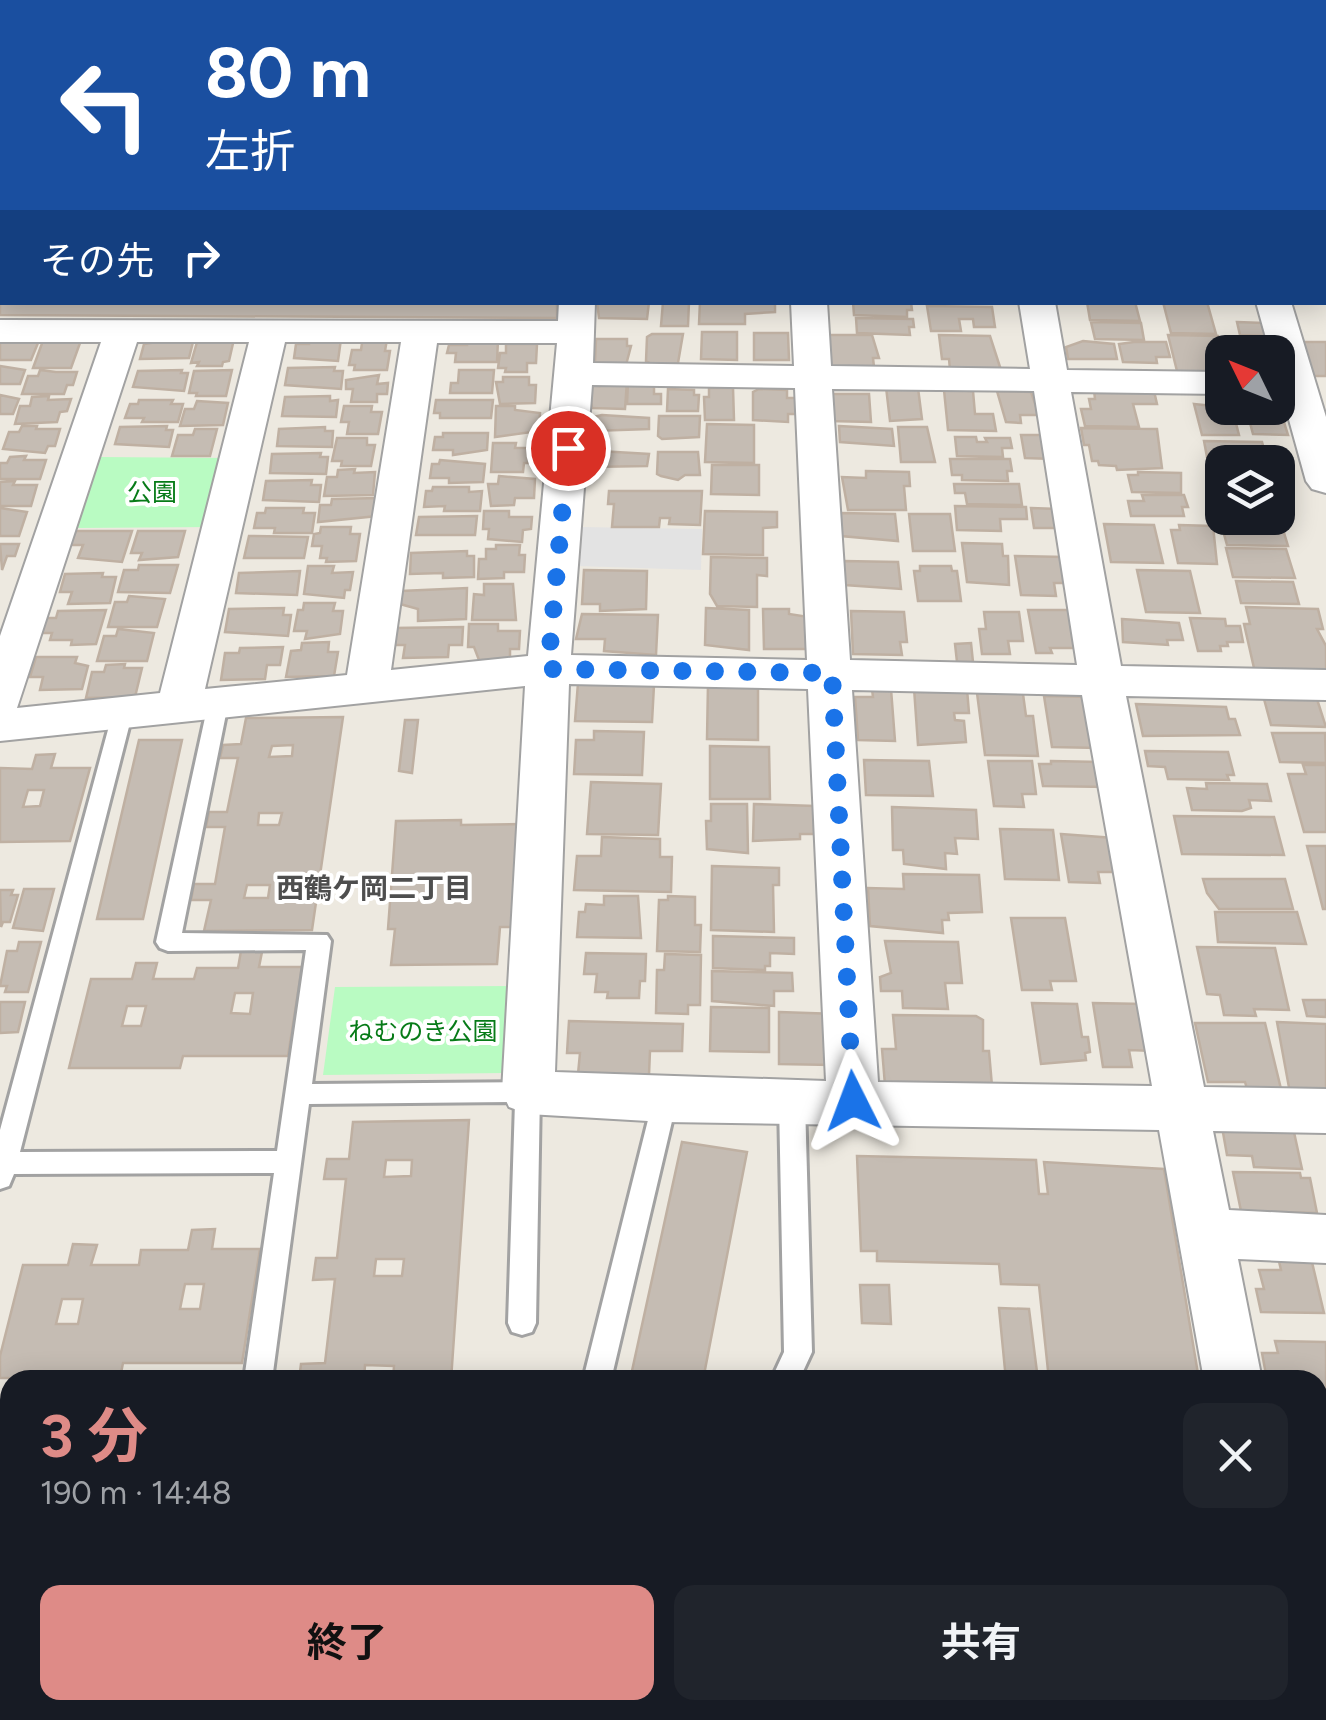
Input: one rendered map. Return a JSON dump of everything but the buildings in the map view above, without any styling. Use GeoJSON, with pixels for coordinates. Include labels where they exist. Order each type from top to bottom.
{"type":"FeatureCollection","features":[{"type":"Feature","properties":{"kind":"street"},"geometry":{"type":"LineString","coordinates":[[810,305],[853,1101]]}},
{"type":"Feature","properties":{"kind":"street"},"geometry":{"type":"LineString","coordinates":[[1038,305],[1101,678],[1231,1370]]}},
{"type":"Feature","properties":{"kind":"street"},"geometry":{"type":"LineString","coordinates":[[1274,305],[1301,384],[1326,481]]}},
{"type":"Feature","properties":{"kind":"street"},"geometry":{"type":"LineString","coordinates":[[0,330],[575,336],[814,376],[1205,383]]}},
{"type":"Feature","properties":{"kind":"street"},"geometry":{"type":"LineString","coordinates":[[0,700],[124,331]]}},
{"type":"Feature","properties":{"kind":"street"},"geometry":{"type":"LineString","coordinates":[[198,706],[270,331]]}},
{"type":"Feature","properties":{"kind":"street"},"geometry":{"type":"LineString","coordinates":[[367,689],[420,333]]}},
{"type":"Feature","properties":{"kind":"street"},"geometry":{"type":"LineString","coordinates":[[575,336],[548,669],[528,1092],[665,1100],[1326,1112]]}},
{"type":"Feature","properties":{"kind":"street"},"geometry":{"type":"LineString","coordinates":[[0,724],[122,715],[548,669],[1326,685]]}},
{"type":"Feature","properties":{"kind":"street"},"geometry":{"type":"LineString","coordinates":[[1206,1233],[1326,1239]]}},
{"type":"Feature","properties":{"kind":"lane"},"geometry":{"type":"LineString","coordinates":[[198,706],[168,942],[319,941],[259,1370]]}},
{"type":"Feature","properties":{"kind":"lane"},"geometry":{"type":"LineString","coordinates":[[122,715],[2,1170],[288,1162]]}},
{"type":"Feature","properties":{"kind":"lane"},"geometry":{"type":"LineString","coordinates":[[298,1094],[528,1092],[522,1323]]}},
{"type":"Feature","properties":{"kind":"lane"},"geometry":{"type":"LineString","coordinates":[[600,1370],[665,1100]]}},
{"type":"Feature","properties":{"kind":"lane"},"geometry":{"type":"LineString","coordinates":[[790,1370],[798,1352],[792,1102]]}},
{"type":"Feature","properties":{"kind":"green space","name":"公園"},"geometry":{"type":"Polygon","coordinates":[[[99,457],[230,458],[215,527],[75,528],[99,457]]]}},
{"type":"Feature","properties":{"kind":"green space","name":"ねむのき公園"},"geometry":{"type":"Polygon","coordinates":[[[522,986],[506,1073],[323,1075],[335,987],[522,986]]]}},
{"type":"Feature","properties":{"kind":"shaded area"},"geometry":{"type":"Polygon","coordinates":[[[580,527],[702,529],[701,570],[577,566],[580,527]]]}},
{"type":"Feature","properties":{"kind":"district","name":"西鶴ケ岡二丁目"},"geometry":{"type":"Point","coordinates":[374,888]}},
{"type":"Feature","properties":{"kind":"route"},"geometry":{"type":"LineString","coordinates":[[568,448],[548,669],[832,673],[853,1101]]}}]}
